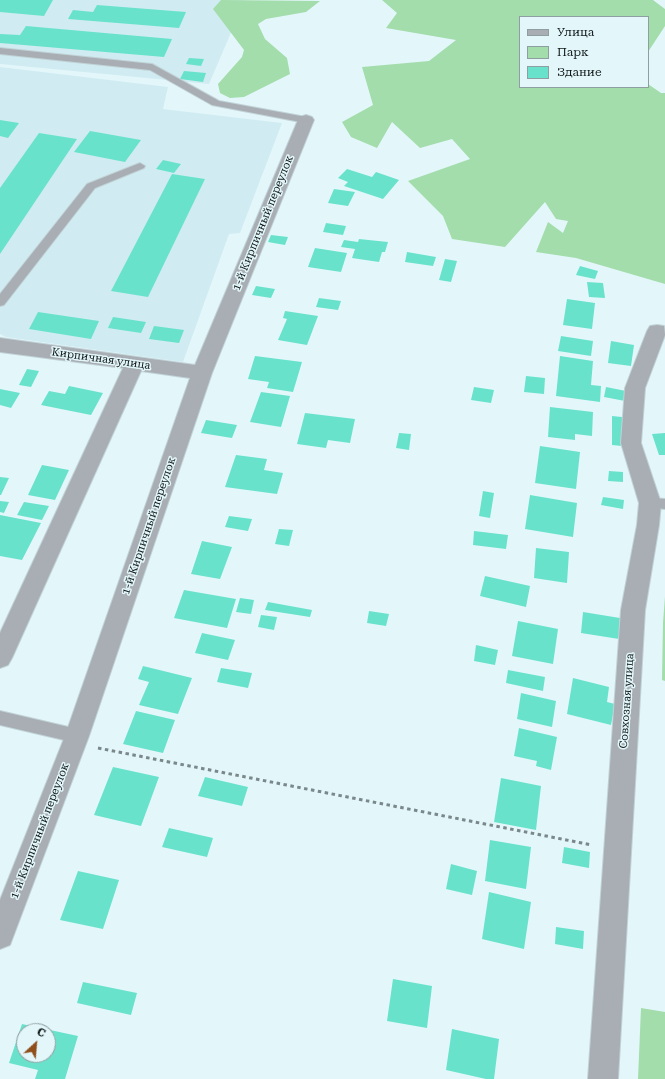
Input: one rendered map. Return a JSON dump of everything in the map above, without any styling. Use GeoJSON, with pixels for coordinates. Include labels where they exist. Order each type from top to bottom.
{"type":"FeatureCollection","features":[{"type":"Feature","properties":{"kind":"street","name":"1-й Кирпичный переулок"},"geometry":{"type":"LineString","coordinates":[[0,936],[77,736],[202,373],[306,120]]}},
{"type":"Feature","properties":{"kind":"street","name":"Совхозная улица"},"geometry":{"type":"LineString","coordinates":[[603,1079],[633,610],[648,525],[657,504],[631,442],[635,388],[657,331]]}},
{"type":"Feature","properties":{"kind":"street","name":"Кирпичная улица"},"geometry":{"type":"LineString","coordinates":[[0,345],[202,373]]}},
{"type":"Feature","properties":{"kind":"street"},"geometry":{"type":"LineString","coordinates":[[0,658],[135,363]]}},
{"type":"Feature","properties":{"kind":"lane"},"geometry":{"type":"LineString","coordinates":[[0,51],[152,67],[216,103],[306,120]]}},
{"type":"Feature","properties":{"kind":"lane"},"geometry":{"type":"LineString","coordinates":[[0,302],[91,186],[140,166]]}},
{"type":"Feature","properties":{"kind":"lane"},"geometry":{"type":"LineString","coordinates":[[0,718],[77,736]]}},
{"type":"Feature","properties":{"kind":"path"},"geometry":{"type":"LineString","coordinates":[[77,736],[97,747],[396,805],[617,850]]}},
{"type":"Feature","properties":{"kind":"shaded area"},"geometry":{"type":"Polygon","coordinates":[[[0,0],[245,0],[209,84],[0,64],[0,0]]]}},
{"type":"Feature","properties":{"kind":"shaded area"},"geometry":{"type":"Polygon","coordinates":[[[0,67],[168,87],[163,109],[282,123],[240,233],[229,234],[183,362],[6,337],[0,334],[0,67]]]}},
{"type":"Feature","properties":{"kind":"green space"},"geometry":{"type":"Polygon","coordinates":[[[221,0],[320,1],[306,12],[266,19],[258,24],[265,39],[287,58],[290,74],[244,97],[230,98],[220,93],[218,84],[242,57],[244,50],[213,9],[221,0]]]}},
{"type":"Feature","properties":{"kind":"green space"},"geometry":{"type":"Polygon","coordinates":[[[382,0],[653,0],[665,9],[665,26],[649,50],[649,16],[519,16],[519,88],[649,88],[649,85],[661,93],[665,93],[665,284],[576,258],[536,252],[548,222],[563,233],[568,221],[556,219],[545,202],[505,247],[452,239],[443,216],[408,181],[470,159],[452,139],[420,148],[392,122],[377,148],[351,137],[342,122],[373,105],[362,67],[429,61],[456,40],[386,28],[397,13],[382,0]]]}},
{"type":"Feature","properties":{"kind":"green space"},"geometry":{"type":"Polygon","coordinates":[[[665,596],[665,681],[662,680],[665,596]]]}},
{"type":"Feature","properties":{"kind":"green space"},"geometry":{"type":"Polygon","coordinates":[[[641,1008],[665,1012],[665,1079],[638,1079],[641,1008]]]}},
{"type":"Feature","properties":{"kind":"building"},"geometry":{"type":"Polygon","coordinates":[[[0,0],[53,0],[44,16],[0,12],[0,0]]]}},
{"type":"Feature","properties":{"kind":"building"},"geometry":{"type":"Polygon","coordinates":[[[97,5],[186,12],[179,28],[68,19],[73,10],[93,12],[97,5]]]}},
{"type":"Feature","properties":{"kind":"building"},"geometry":{"type":"Polygon","coordinates":[[[26,26],[172,39],[164,57],[0,43],[0,34],[20,35],[26,26]]]}},
{"type":"Feature","properties":{"kind":"building"},"geometry":{"type":"Polygon","coordinates":[[[189,58],[204,59],[201,66],[186,64],[189,58]]]}},
{"type":"Feature","properties":{"kind":"building"},"geometry":{"type":"Polygon","coordinates":[[[184,71],[206,73],[203,82],[180,79],[184,71]]]}},
{"type":"Feature","properties":{"kind":"building"},"geometry":{"type":"Polygon","coordinates":[[[0,120],[19,123],[8,138],[0,136],[0,120]]]}},
{"type":"Feature","properties":{"kind":"building"},"geometry":{"type":"Polygon","coordinates":[[[90,131],[141,140],[125,162],[74,152],[90,131]]]}},
{"type":"Feature","properties":{"kind":"building"},"geometry":{"type":"Polygon","coordinates":[[[39,133],[77,139],[0,254],[0,188],[39,133]]]}},
{"type":"Feature","properties":{"kind":"building"},"geometry":{"type":"Polygon","coordinates":[[[163,160],[181,164],[174,173],[156,169],[163,160]]]}},
{"type":"Feature","properties":{"kind":"building"},"geometry":{"type":"Polygon","coordinates":[[[347,169],[372,177],[376,172],[399,180],[383,199],[344,186],[348,182],[338,178],[347,169]]]}},
{"type":"Feature","properties":{"kind":"building"},"geometry":{"type":"Polygon","coordinates":[[[172,174],[205,179],[148,297],[111,291],[172,174]]]}},
{"type":"Feature","properties":{"kind":"building"},"geometry":{"type":"Polygon","coordinates":[[[334,189],[355,192],[348,206],[328,203],[334,189]]]}},
{"type":"Feature","properties":{"kind":"building"},"geometry":{"type":"Polygon","coordinates":[[[326,223],[346,226],[343,235],[323,232],[326,223]]]}},
{"type":"Feature","properties":{"kind":"building"},"geometry":{"type":"Polygon","coordinates":[[[271,235],[288,237],[285,245],[268,242],[271,235]]]}},
{"type":"Feature","properties":{"kind":"building"},"geometry":{"type":"Polygon","coordinates":[[[359,239],[388,242],[385,252],[382,252],[379,262],[352,258],[355,249],[341,247],[344,240],[358,242],[359,239]]]}},
{"type":"Feature","properties":{"kind":"building"},"geometry":{"type":"Polygon","coordinates":[[[315,248],[347,253],[341,272],[308,267],[315,248]]]}},
{"type":"Feature","properties":{"kind":"building"},"geometry":{"type":"Polygon","coordinates":[[[407,252],[436,257],[433,266],[405,262],[407,252]]]}},
{"type":"Feature","properties":{"kind":"building"},"geometry":{"type":"Polygon","coordinates":[[[445,259],[457,261],[451,282],[439,280],[445,259]]]}},
{"type":"Feature","properties":{"kind":"building"},"geometry":{"type":"Polygon","coordinates":[[[580,266],[598,271],[595,279],[576,275],[580,266]]]}},
{"type":"Feature","properties":{"kind":"building"},"geometry":{"type":"Polygon","coordinates":[[[587,282],[603,283],[605,298],[589,297],[587,282]]]}},
{"type":"Feature","properties":{"kind":"building"},"geometry":{"type":"Polygon","coordinates":[[[256,286],[275,289],[271,298],[252,295],[256,286]]]}},
{"type":"Feature","properties":{"kind":"building"},"geometry":{"type":"Polygon","coordinates":[[[319,298],[341,301],[338,310],[316,307],[319,298]]]}},
{"type":"Feature","properties":{"kind":"building"},"geometry":{"type":"Polygon","coordinates":[[[567,299],[595,303],[592,329],[563,325],[567,299]]]}},
{"type":"Feature","properties":{"kind":"building"},"geometry":{"type":"Polygon","coordinates":[[[285,311],[318,316],[307,345],[278,340],[287,319],[283,318],[285,311]]]}},
{"type":"Feature","properties":{"kind":"building"},"geometry":{"type":"Polygon","coordinates":[[[38,312],[99,321],[91,339],[29,329],[38,312]]]}},
{"type":"Feature","properties":{"kind":"building"},"geometry":{"type":"Polygon","coordinates":[[[113,317],[146,322],[141,333],[108,328],[113,317]]]}},
{"type":"Feature","properties":{"kind":"building"},"geometry":{"type":"Polygon","coordinates":[[[154,326],[184,330],[179,343],[149,339],[154,326]]]}},
{"type":"Feature","properties":{"kind":"building"},"geometry":{"type":"Polygon","coordinates":[[[561,336],[593,341],[591,356],[558,351],[561,336]]]}},
{"type":"Feature","properties":{"kind":"building"},"geometry":{"type":"Polygon","coordinates":[[[611,341],[634,345],[631,366],[608,363],[611,341]]]}},
{"type":"Feature","properties":{"kind":"building"},"geometry":{"type":"Polygon","coordinates":[[[255,356],[302,362],[293,392],[267,388],[269,382],[248,379],[255,356]]]}},
{"type":"Feature","properties":{"kind":"building"},"geometry":{"type":"Polygon","coordinates":[[[560,356],[593,361],[591,385],[601,386],[600,402],[556,396],[560,356]]]}},
{"type":"Feature","properties":{"kind":"building"},"geometry":{"type":"Polygon","coordinates":[[[27,369],[39,371],[31,387],[19,385],[27,369]]]}},
{"type":"Feature","properties":{"kind":"building"},"geometry":{"type":"Polygon","coordinates":[[[526,376],[545,378],[544,394],[524,392],[526,376]]]}},
{"type":"Feature","properties":{"kind":"building"},"geometry":{"type":"Polygon","coordinates":[[[69,386],[103,393],[91,415],[41,405],[49,391],[65,394],[69,386]]]}},
{"type":"Feature","properties":{"kind":"building"},"geometry":{"type":"Polygon","coordinates":[[[474,387],[494,390],[491,403],[471,400],[474,387]]]}},
{"type":"Feature","properties":{"kind":"building"},"geometry":{"type":"Polygon","coordinates":[[[606,387],[626,391],[625,401],[604,397],[606,387]]]}},
{"type":"Feature","properties":{"kind":"building"},"geometry":{"type":"Polygon","coordinates":[[[0,389],[20,393],[11,408],[0,405],[0,389]]]}},
{"type":"Feature","properties":{"kind":"building"},"geometry":{"type":"Polygon","coordinates":[[[261,392],[290,396],[281,427],[250,422],[261,392]]]}},
{"type":"Feature","properties":{"kind":"building"},"geometry":{"type":"Polygon","coordinates":[[[550,407],[593,412],[592,436],[575,434],[575,440],[548,437],[550,407]]]}},
{"type":"Feature","properties":{"kind":"building"},"geometry":{"type":"Polygon","coordinates":[[[305,413],[355,419],[350,443],[328,440],[326,448],[297,444],[305,413]]]}},
{"type":"Feature","properties":{"kind":"building"},"geometry":{"type":"Polygon","coordinates":[[[612,416],[622,417],[622,446],[612,445],[612,416]]]}},
{"type":"Feature","properties":{"kind":"building"},"geometry":{"type":"Polygon","coordinates":[[[206,420],[237,425],[232,438],[201,433],[206,420]]]}},
{"type":"Feature","properties":{"kind":"building"},"geometry":{"type":"Polygon","coordinates":[[[399,433],[411,434],[409,450],[396,448],[399,433]]]}},
{"type":"Feature","properties":{"kind":"building"},"geometry":{"type":"Polygon","coordinates":[[[665,433],[665,455],[659,455],[652,434],[665,433]]]}},
{"type":"Feature","properties":{"kind":"building"},"geometry":{"type":"Polygon","coordinates":[[[540,446],[580,452],[576,489],[535,483],[540,446]]]}},
{"type":"Feature","properties":{"kind":"building"},"geometry":{"type":"Polygon","coordinates":[[[236,455],[267,459],[264,470],[283,473],[277,494],[225,487],[236,455]]]}},
{"type":"Feature","properties":{"kind":"building"},"geometry":{"type":"Polygon","coordinates":[[[42,465],[69,470],[55,500],[28,495],[42,465]]]}},
{"type":"Feature","properties":{"kind":"building"},"geometry":{"type":"Polygon","coordinates":[[[609,471],[623,472],[623,482],[608,481],[609,471]]]}},
{"type":"Feature","properties":{"kind":"building"},"geometry":{"type":"Polygon","coordinates":[[[0,477],[9,478],[1,495],[0,495],[0,477]]]}},
{"type":"Feature","properties":{"kind":"building"},"geometry":{"type":"Polygon","coordinates":[[[483,491],[494,493],[490,518],[479,516],[483,491]]]}},
{"type":"Feature","properties":{"kind":"building"},"geometry":{"type":"Polygon","coordinates":[[[530,495],[577,503],[573,537],[525,529],[530,495]]]}},
{"type":"Feature","properties":{"kind":"building"},"geometry":{"type":"Polygon","coordinates":[[[603,497],[624,500],[623,509],[601,505],[603,497]]]}},
{"type":"Feature","properties":{"kind":"building"},"geometry":{"type":"Polygon","coordinates":[[[0,501],[9,502],[4,513],[0,512],[0,501]]]}},
{"type":"Feature","properties":{"kind":"building"},"geometry":{"type":"Polygon","coordinates":[[[24,502],[49,506],[42,520],[17,515],[24,502]]]}},
{"type":"Feature","properties":{"kind":"building"},"geometry":{"type":"Polygon","coordinates":[[[0,515],[41,523],[22,560],[0,556],[0,515]]]}},
{"type":"Feature","properties":{"kind":"building"},"geometry":{"type":"Polygon","coordinates":[[[229,516],[252,519],[248,531],[225,527],[229,516]]]}},
{"type":"Feature","properties":{"kind":"building"},"geometry":{"type":"Polygon","coordinates":[[[279,529],[293,530],[289,546],[275,544],[279,529]]]}},
{"type":"Feature","properties":{"kind":"building"},"geometry":{"type":"Polygon","coordinates":[[[474,531],[508,535],[506,549],[473,545],[474,531]]]}},
{"type":"Feature","properties":{"kind":"building"},"geometry":{"type":"Polygon","coordinates":[[[202,541],[232,547],[220,579],[191,574],[202,541]]]}},
{"type":"Feature","properties":{"kind":"building"},"geometry":{"type":"Polygon","coordinates":[[[536,548],[569,552],[567,583],[534,578],[536,548]]]}},
{"type":"Feature","properties":{"kind":"building"},"geometry":{"type":"Polygon","coordinates":[[[485,576],[530,586],[526,607],[480,596],[485,576]]]}},
{"type":"Feature","properties":{"kind":"building"},"geometry":{"type":"Polygon","coordinates":[[[184,590],[236,599],[227,628],[174,618],[184,590]]]}},
{"type":"Feature","properties":{"kind":"building"},"geometry":{"type":"Polygon","coordinates":[[[240,598],[254,600],[251,614],[236,612],[240,598]]]}},
{"type":"Feature","properties":{"kind":"building"},"geometry":{"type":"Polygon","coordinates":[[[268,602],[312,610],[310,617],[265,610],[268,602]]]}},
{"type":"Feature","properties":{"kind":"building"},"geometry":{"type":"Polygon","coordinates":[[[369,611],[389,614],[386,626],[367,623],[369,611]]]}},
{"type":"Feature","properties":{"kind":"building"},"geometry":{"type":"Polygon","coordinates":[[[583,612],[620,618],[619,639],[581,633],[583,612]]]}},
{"type":"Feature","properties":{"kind":"building"},"geometry":{"type":"Polygon","coordinates":[[[261,615],[277,617],[274,630],[258,627],[261,615]]]}},
{"type":"Feature","properties":{"kind":"building"},"geometry":{"type":"Polygon","coordinates":[[[518,621],[558,629],[553,664],[512,656],[518,621]]]}},
{"type":"Feature","properties":{"kind":"building"},"geometry":{"type":"Polygon","coordinates":[[[202,633],[235,640],[228,660],[195,653],[202,633]]]}},
{"type":"Feature","properties":{"kind":"building"},"geometry":{"type":"Polygon","coordinates":[[[476,645],[498,650],[495,665],[474,661],[476,645]]]}},
{"type":"Feature","properties":{"kind":"building"},"geometry":{"type":"Polygon","coordinates":[[[143,666],[192,678],[178,714],[139,705],[149,682],[138,679],[143,666]]]}},
{"type":"Feature","properties":{"kind":"building"},"geometry":{"type":"Polygon","coordinates":[[[221,668],[252,673],[248,688],[217,682],[221,668]]]}},
{"type":"Feature","properties":{"kind":"building"},"geometry":{"type":"Polygon","coordinates":[[[508,670],[545,677],[543,691],[506,683],[508,670]]]}},
{"type":"Feature","properties":{"kind":"building"},"geometry":{"type":"Polygon","coordinates":[[[573,678],[609,687],[607,702],[615,704],[611,725],[567,714],[573,678]]]}},
{"type":"Feature","properties":{"kind":"building"},"geometry":{"type":"Polygon","coordinates":[[[521,693],[556,701],[552,727],[517,719],[521,693]]]}},
{"type":"Feature","properties":{"kind":"building"},"geometry":{"type":"Polygon","coordinates":[[[136,711],[175,720],[163,753],[123,744],[136,711]]]}},
{"type":"Feature","properties":{"kind":"building"},"geometry":{"type":"Polygon","coordinates":[[[519,728],[557,737],[551,770],[536,766],[537,761],[514,756],[519,728]]]}},
{"type":"Feature","properties":{"kind":"building"},"geometry":{"type":"Polygon","coordinates":[[[113,767],[159,777],[141,826],[94,815],[113,767]]]}},
{"type":"Feature","properties":{"kind":"building"},"geometry":{"type":"Polygon","coordinates":[[[205,777],[248,787],[242,806],[198,796],[205,777]]]}},
{"type":"Feature","properties":{"kind":"building"},"geometry":{"type":"Polygon","coordinates":[[[501,778],[541,786],[536,830],[494,822],[501,778]]]}},
{"type":"Feature","properties":{"kind":"building"},"geometry":{"type":"Polygon","coordinates":[[[169,828],[213,838],[207,857],[162,847],[169,828]]]}},
{"type":"Feature","properties":{"kind":"building"},"geometry":{"type":"Polygon","coordinates":[[[490,840],[531,847],[526,889],[485,881],[490,840]]]}},
{"type":"Feature","properties":{"kind":"building"},"geometry":{"type":"Polygon","coordinates":[[[564,847],[590,852],[589,868],[562,863],[564,847]]]}},
{"type":"Feature","properties":{"kind":"building"},"geometry":{"type":"Polygon","coordinates":[[[451,864],[477,871],[472,895],[446,889],[451,864]]]}},
{"type":"Feature","properties":{"kind":"building"},"geometry":{"type":"Polygon","coordinates":[[[78,871],[119,880],[103,929],[60,920],[78,871]]]}},
{"type":"Feature","properties":{"kind":"building"},"geometry":{"type":"Polygon","coordinates":[[[489,892],[531,902],[524,949],[482,939],[489,892]]]}},
{"type":"Feature","properties":{"kind":"building"},"geometry":{"type":"Polygon","coordinates":[[[556,927],[584,931],[583,949],[555,944],[556,927]]]}},
{"type":"Feature","properties":{"kind":"building"},"geometry":{"type":"Polygon","coordinates":[[[393,979],[432,986],[427,1028],[387,1021],[393,979]]]}},
{"type":"Feature","properties":{"kind":"building"},"geometry":{"type":"Polygon","coordinates":[[[83,982],[137,993],[131,1015],[77,1003],[83,982]]]}},
{"type":"Feature","properties":{"kind":"building"},"geometry":{"type":"Polygon","coordinates":[[[452,1029],[499,1039],[494,1079],[486,1079],[446,1070],[452,1029]]]}},
{"type":"Feature","properties":{"kind":"building"},"geometry":{"type":"Polygon","coordinates":[[[56,1031],[78,1036],[65,1079],[35,1079],[38,1070],[9,1063],[16,1042],[16,1063],[56,1063],[56,1031]]]}}]}
